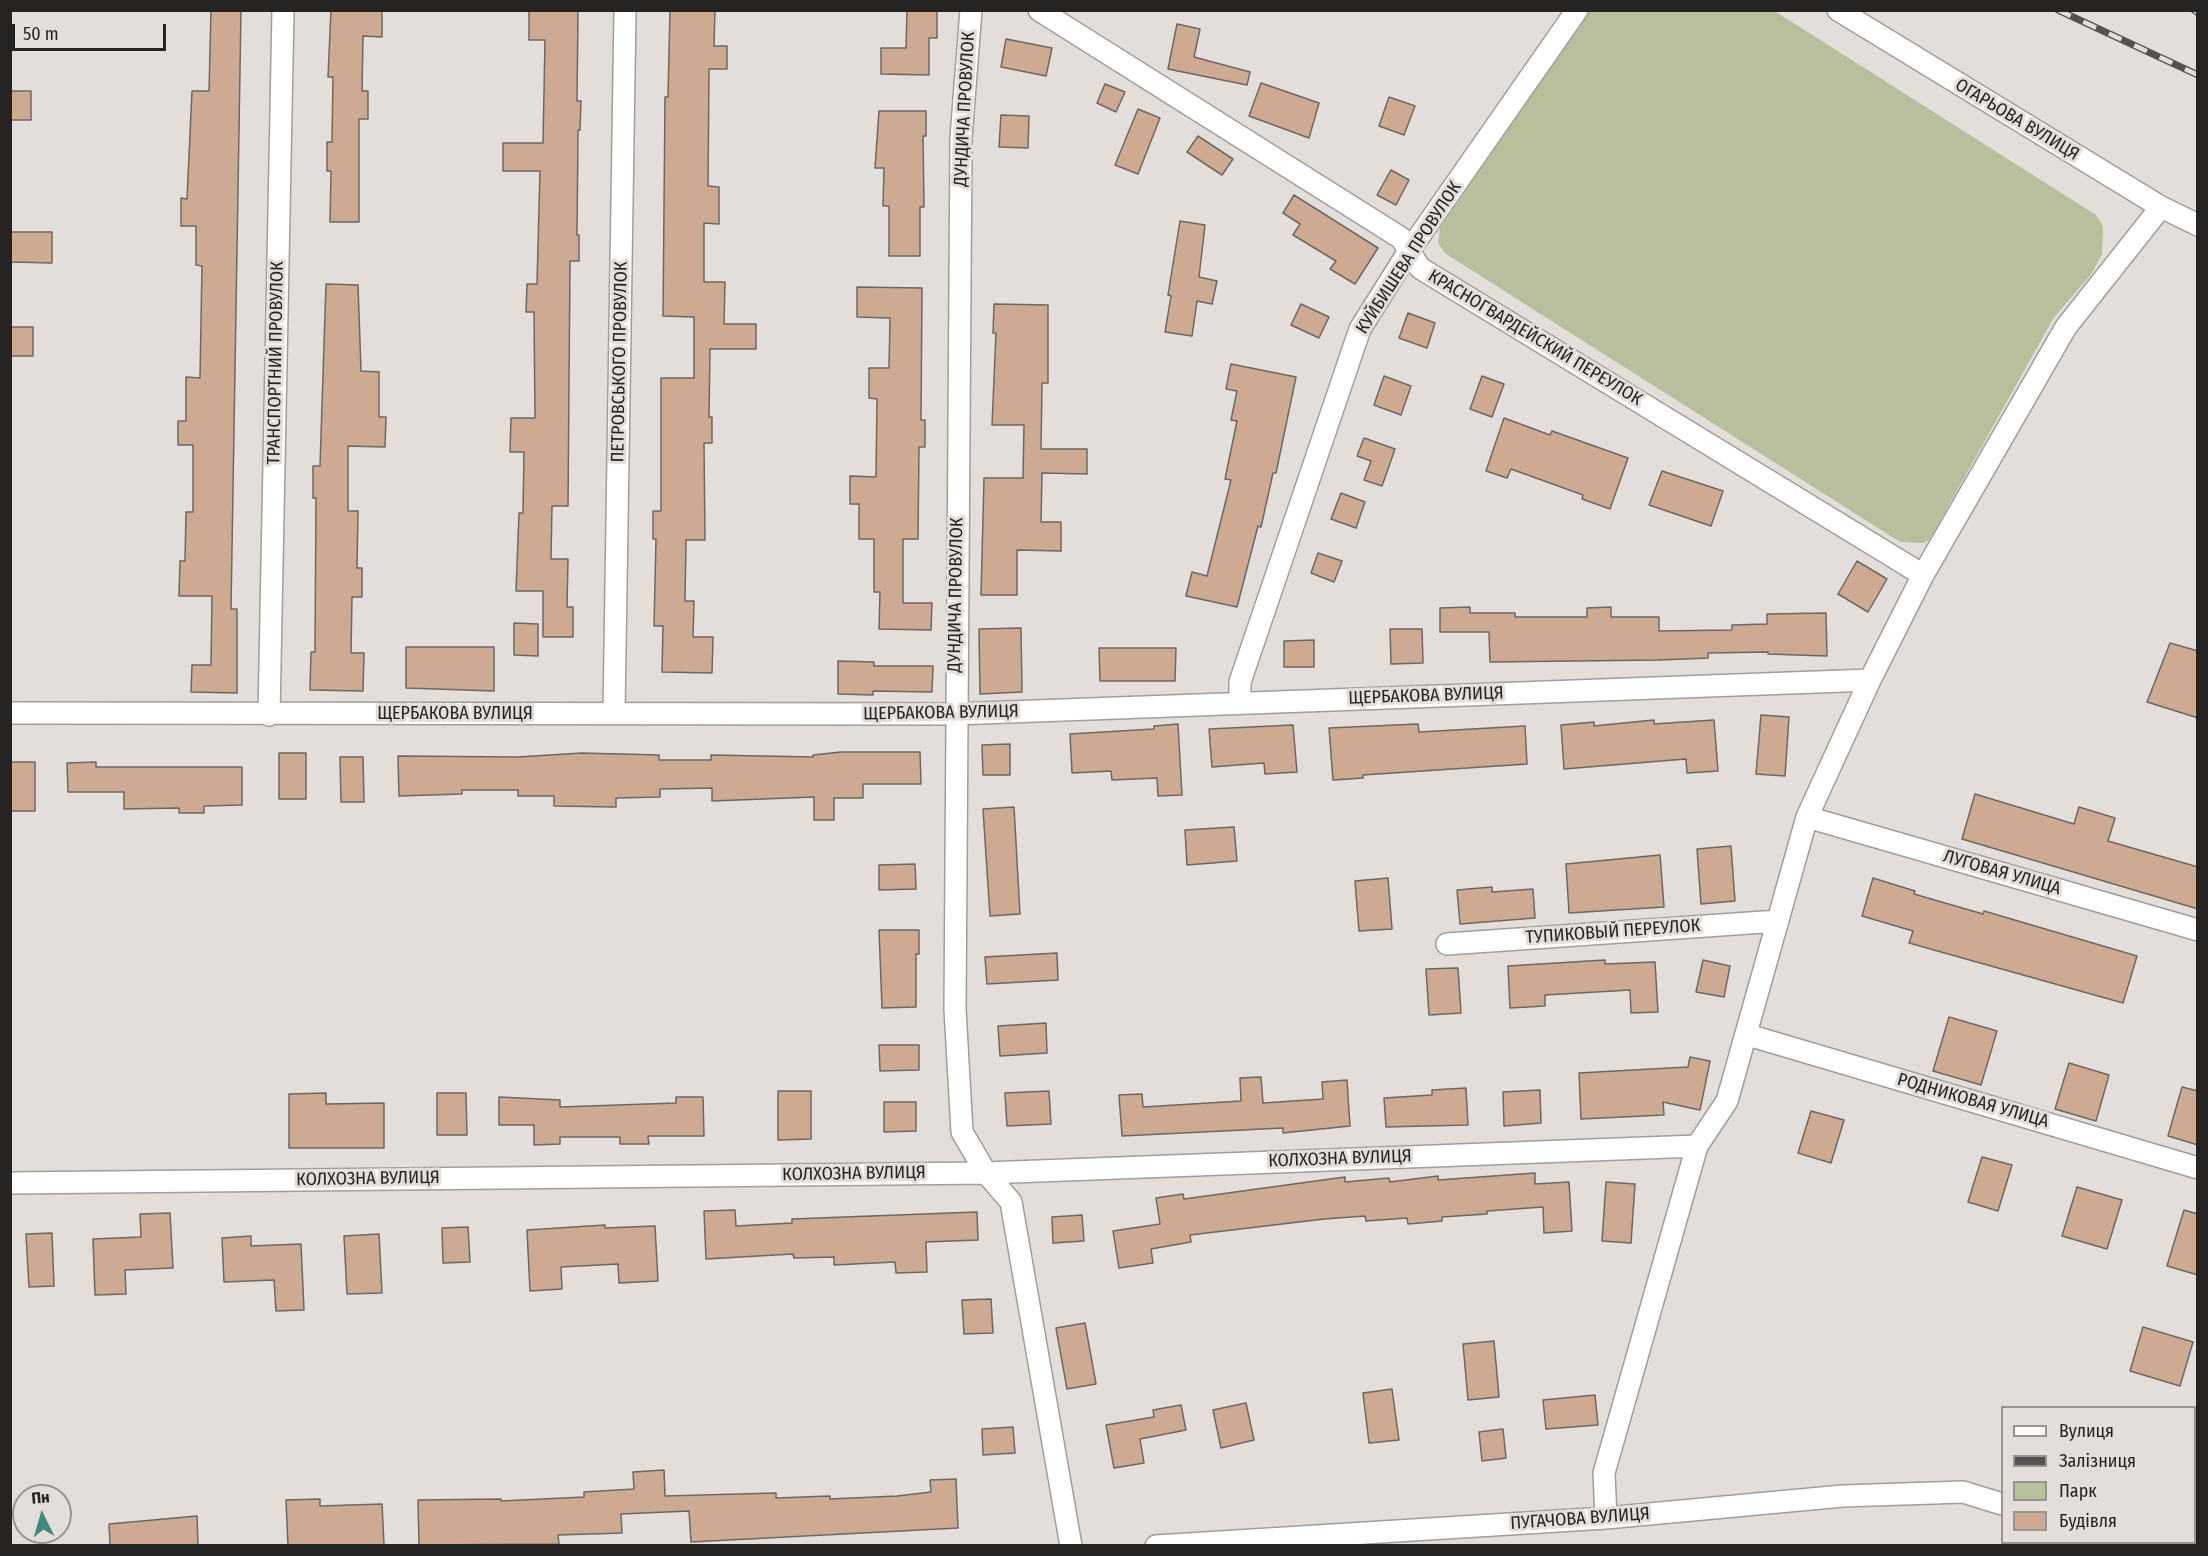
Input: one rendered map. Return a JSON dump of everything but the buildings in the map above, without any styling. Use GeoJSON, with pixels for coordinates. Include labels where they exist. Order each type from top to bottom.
{"type":"FeatureCollection","features":[{"type":"Feature","properties":{"kind":"street","name":"ТРАНСПОРТНИЙ ПРОВУЛОК"},"geometry":{"type":"LineString","coordinates":[[269,715],[283,10]]}},
{"type":"Feature","properties":{"kind":"street","name":"ПЕТРОВСЬКОГО ПРОВУЛОК"},"geometry":{"type":"LineString","coordinates":[[614,713],[625,10]]}},
{"type":"Feature","properties":{"kind":"street","name":"ДУНДИЧА ПРОВУЛОК"},"geometry":{"type":"LineString","coordinates":[[971,10],[961,138],[955,714],[955,1009],[962,1132],[986,1173],[1011,1202],[1071,1545]]}},
{"type":"Feature","properties":{"kind":"street","name":"КРАСНОГВАРДЕЙСКИЙ ПЕРЕУЛОК"},"geometry":{"type":"LineString","coordinates":[[1039,10],[1401,238],[1420,268],[1923,575]]}},
{"type":"Feature","properties":{"kind":"street","name":"КУЙБИШЕВА ПРОВУЛОК"},"geometry":{"type":"LineString","coordinates":[[1240,703],[1240,682],[1360,328],[1409,251],[1577,10]]}},
{"type":"Feature","properties":{"kind":"street","name":"ОГАРЬОВА ВУЛИЦЯ"},"geometry":{"type":"LineString","coordinates":[[1838,10],[2161,207],[2198,225]]}},
{"type":"Feature","properties":{"kind":"street"},"geometry":{"type":"LineString","coordinates":[[1606,1518],[1604,1473],[1697,1146],[1727,1101],[1748,1035],[1807,817],[1870,680],[1923,575],[2066,327],[2161,207]]}},
{"type":"Feature","properties":{"kind":"street","name":"ЩЕРБАКОВА ВУЛИЦЯ"},"geometry":{"type":"LineString","coordinates":[[10,713],[955,714],[1870,680]]}},
{"type":"Feature","properties":{"kind":"street","name":"ЛУГОВАЯ УЛИЦА"},"geometry":{"type":"LineString","coordinates":[[1807,817],[2198,930]]}},
{"type":"Feature","properties":{"kind":"street","name":"ТУПИКОВЫЙ ПЕРЕУЛОК"},"geometry":{"type":"LineString","coordinates":[[1447,944],[1778,921]]}},
{"type":"Feature","properties":{"kind":"street","name":"РОДНИКОВАЯ УЛИЦА"},"geometry":{"type":"LineString","coordinates":[[1748,1035],[2198,1168]]}},
{"type":"Feature","properties":{"kind":"street","name":"КОЛХОЗНА ВУЛИЦЯ"},"geometry":{"type":"LineString","coordinates":[[10,1183],[986,1173],[1697,1146]]}},
{"type":"Feature","properties":{"kind":"street","name":"ПУГАЧОВА ВУЛИЦЯ"},"geometry":{"type":"LineString","coordinates":[[1156,1545],[1606,1518],[1843,1496],[1963,1492],[2001,1504]]}},
{"type":"Feature","properties":{"kind":"green space"},"geometry":{"type":"Polygon","coordinates":[[[1773,10],[2096,215],[2103,226],[2102,254],[2092,273],[2053,319],[1930,539],[1924,543],[1900,542],[1446,254],[1438,243],[1440,228],[1589,11],[1773,10]]]}},
{"type":"Feature","properties":{"kind":"railway"},"geometry":{"type":"LineString","coordinates":[[2058,10],[2198,75]]}},
{"type":"Feature","properties":{"kind":"railway"},"geometry":{"type":"LineString","coordinates":[[2194,10],[2198,13]]}}]}
